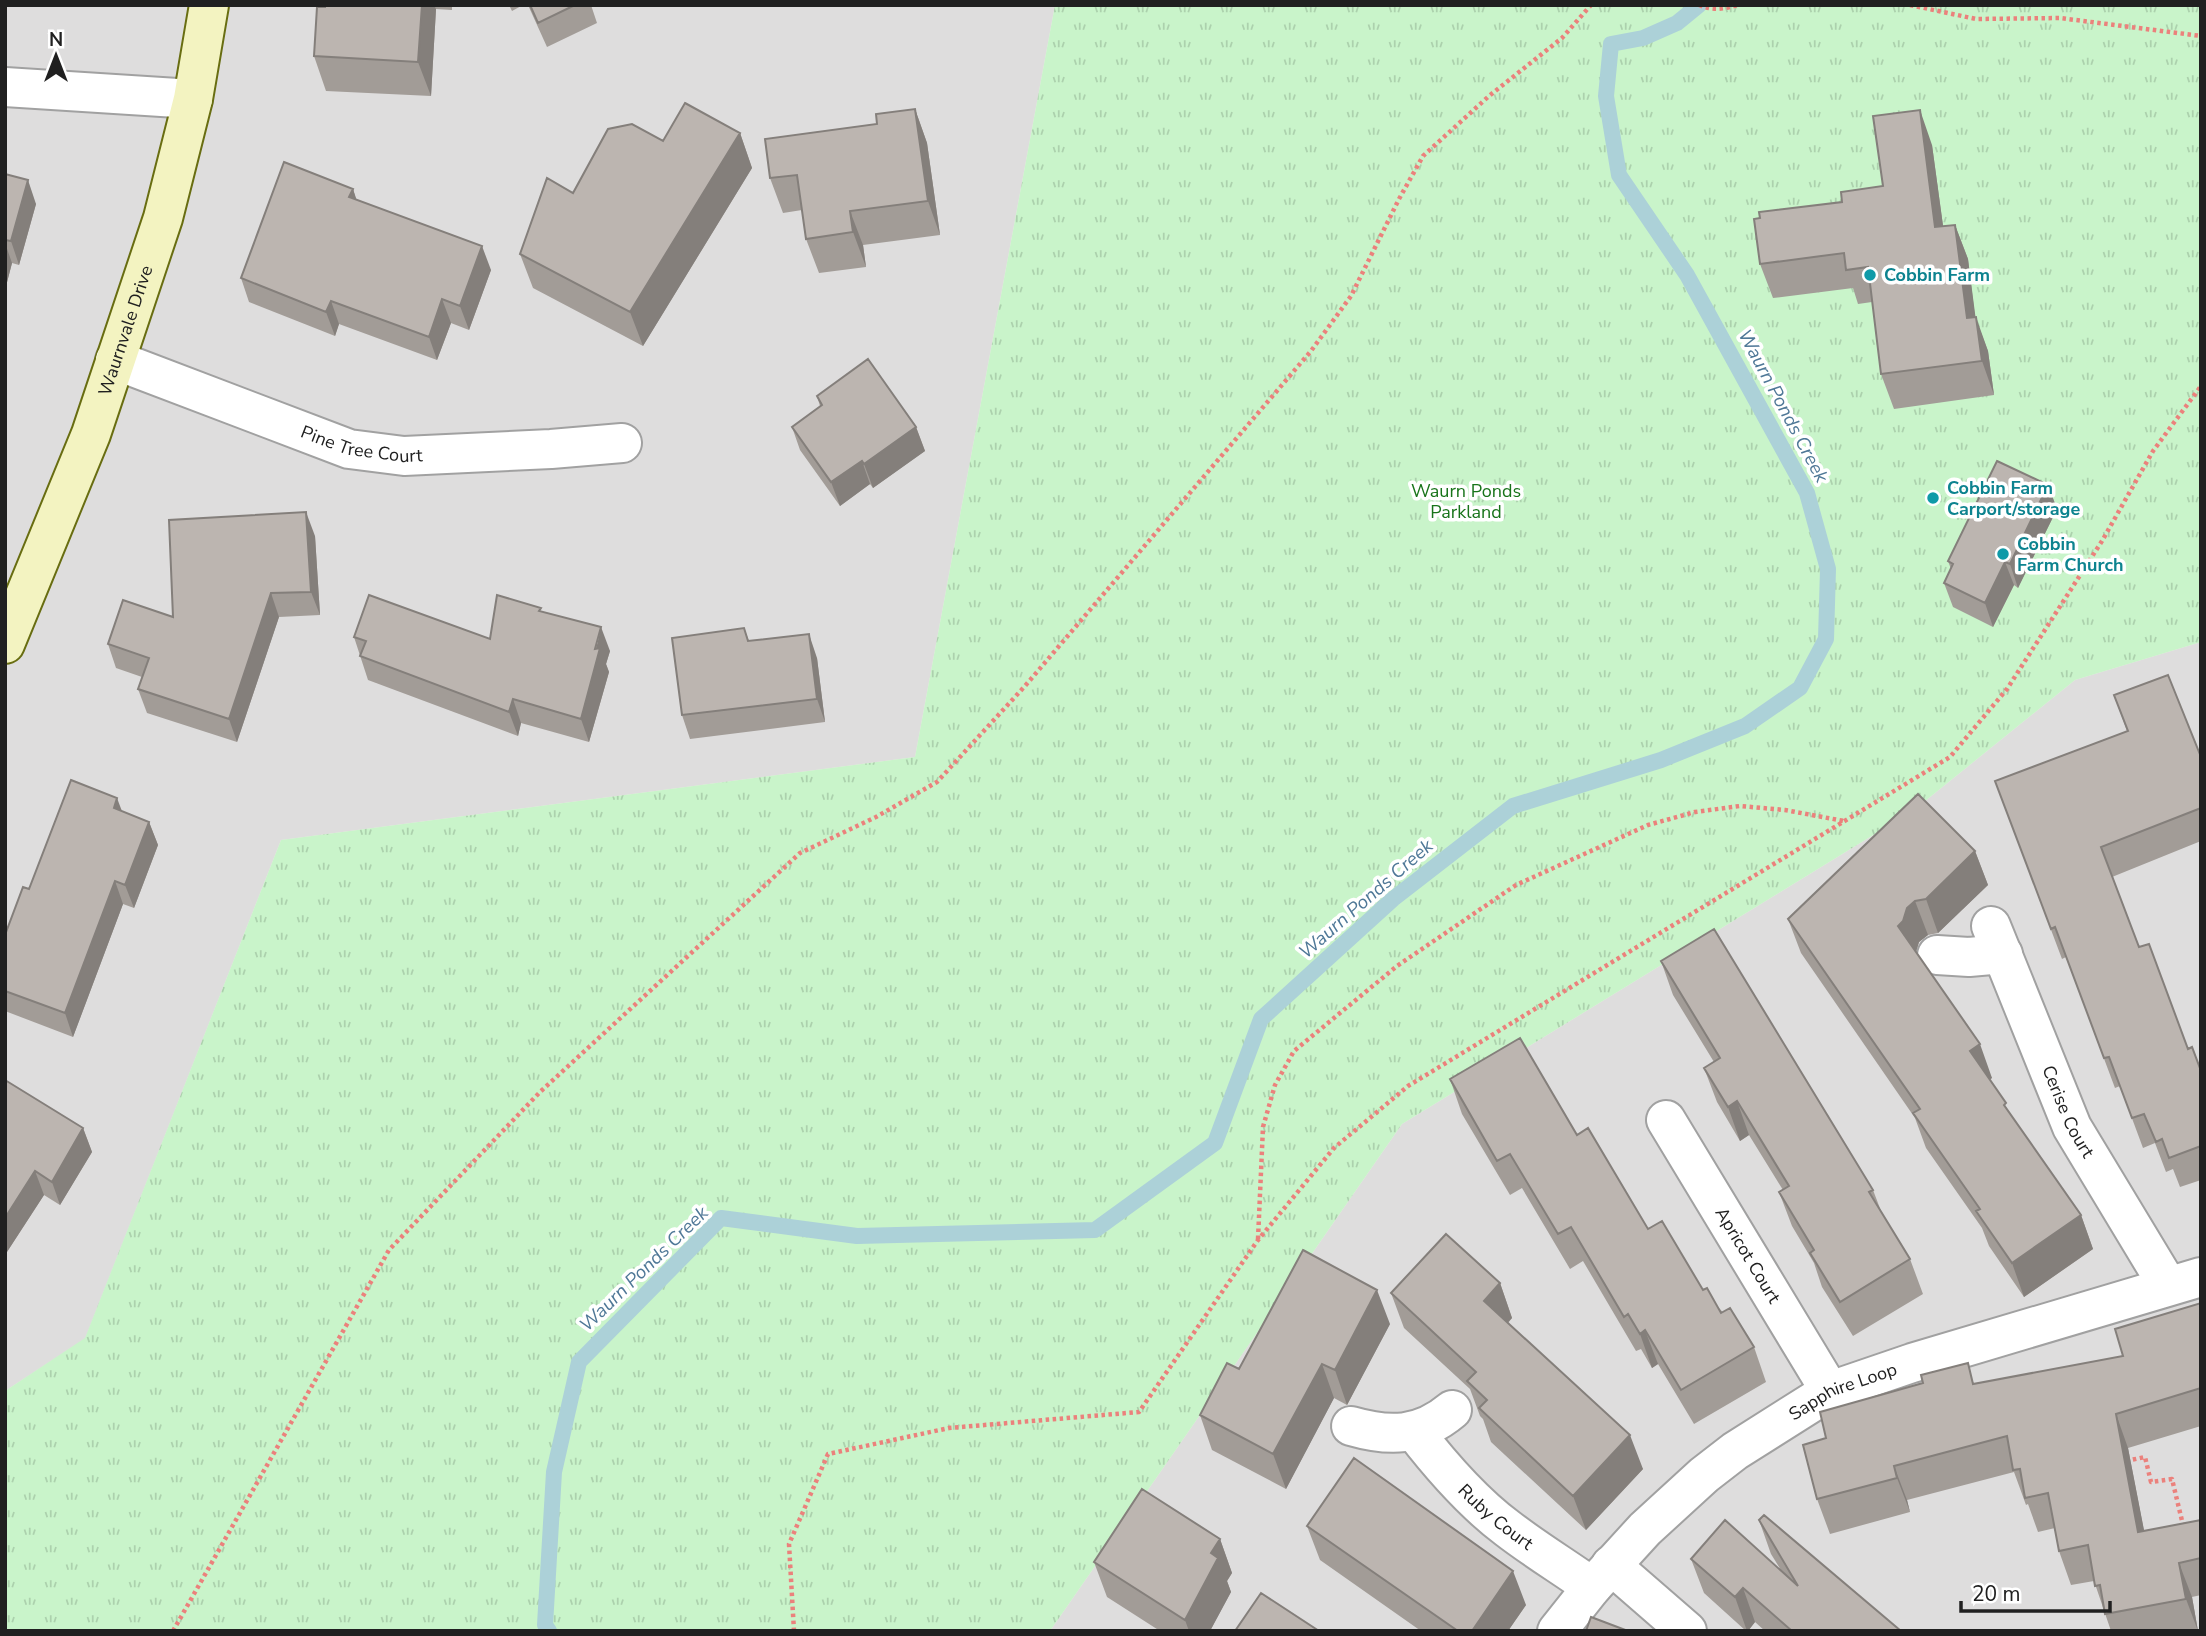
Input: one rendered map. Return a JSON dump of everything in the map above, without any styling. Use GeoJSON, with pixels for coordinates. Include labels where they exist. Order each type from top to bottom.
{"type":"FeatureCollection","features":[{"type":"Feature","properties":{"kind":"street","name":"Waurnvale Drive"},"geometry":{"type":"LineString","coordinates":[[6,642],[91,434],[163,218],[193,99],[209,5]]}},
{"type":"Feature","properties":{"kind":"street"},"geometry":{"type":"LineString","coordinates":[[5,87],[193,99]]}},
{"type":"Feature","properties":{"kind":"street","name":"Pine Tree Court"},"geometry":{"type":"LineString","coordinates":[[116,360],[349,449],[404,456],[622,443]]}},
{"type":"Feature","properties":{"kind":"street","name":"Cerise Court"},"geometry":{"type":"LineString","coordinates":[[1937,955],[1969,957],[1997,940],[2072,1127],[2185,1281]]}},
{"type":"Feature","properties":{"kind":"street","name":"Apricot Court"},"geometry":{"type":"LineString","coordinates":[[1666,1120],[1830,1391]]}},
{"type":"Feature","properties":{"kind":"street","name":"Sapphire Loop"},"geometry":{"type":"LineString","coordinates":[[1557,1631],[1602,1576],[1664,1510],[1720,1461],[1830,1391],[1903,1365],[2185,1281]]}},
{"type":"Feature","properties":{"kind":"street"},"geometry":{"type":"LineString","coordinates":[[1351,1426],[1378,1432],[1413,1431],[1426,1428],[1451,1410]]}},
{"type":"Feature","properties":{"kind":"street","name":"Ruby Court"},"geometry":{"type":"LineString","coordinates":[[1413,1431],[1444,1468],[1508,1529],[1602,1576],[1687,1631]]}},
{"type":"Feature","properties":{"kind":"path"},"geometry":{"type":"LineString","coordinates":[[173,1631],[389,1250],[540,1092],[800,853],[876,817],[937,782],[1025,686],[1311,351],[1351,296],[1423,156],[1489,96],[1562,38],[1591,5]]}},
{"type":"Feature","properties":{"kind":"path"},"geometry":{"type":"LineString","coordinates":[[1699,5],[1709,9],[1738,5]]}},
{"type":"Feature","properties":{"kind":"path"},"geometry":{"type":"LineString","coordinates":[[1910,5],[1976,19],[2060,18],[2201,36]]}},
{"type":"Feature","properties":{"kind":"path"},"geometry":{"type":"LineString","coordinates":[[794,1631],[789,1544],[828,1454],[949,1428],[1139,1412],[1258,1240],[1334,1148],[1408,1086],[1950,757],[2007,689],[2102,541],[2153,451],[2201,386]]}},
{"type":"Feature","properties":{"kind":"path"},"geometry":{"type":"LineString","coordinates":[[1258,1240],[1264,1127],[1275,1085],[1294,1051],[1397,966],[1516,885],[1648,825],[1695,812],[1740,806],[1785,810],[1844,821]]}},
{"type":"Feature","properties":{"kind":"path"},"geometry":{"type":"LineString","coordinates":[[2123,1449],[2126,1461],[2145,1457],[2151,1482],[2172,1479],[2183,1525],[2192,1524]]}},
{"type":"Feature","properties":{"kind":"shaded area"},"geometry":{"type":"Polygon","coordinates":[[[5,5],[1055,5],[915,757],[281,840],[85,1339],[5,1391],[5,5]]]}},
{"type":"Feature","properties":{"kind":"shaded area"},"geometry":{"type":"Polygon","coordinates":[[[2201,642],[2201,1631],[1050,1631],[1402,1124],[1914,810],[2075,680],[2201,642]]]}},
{"type":"Feature","properties":{"kind":"green space","name":"Waurn Ponds Parkland"},"geometry":{"type":"Polygon","coordinates":[[[1055,5],[2201,5],[2201,642],[2075,680],[1914,810],[1402,1124],[1050,1631],[5,1631],[5,1391],[85,1338],[281,840],[915,757],[1055,5]]]}},
{"type":"Feature","properties":{"kind":"building"},"geometry":{"type":"Polygon","coordinates":[[[422,5],[418,62],[314,56],[317,7],[422,5]]]}},
{"type":"Feature","properties":{"kind":"building"},"geometry":{"type":"Polygon","coordinates":[[[530,5],[575,5],[538,23],[530,5]]]}},
{"type":"Feature","properties":{"kind":"building"},"geometry":{"type":"Polygon","coordinates":[[[685,103],[740,133],[630,312],[520,254],[547,178],[573,193],[608,129],[632,124],[663,141],[685,103]]]}},
{"type":"Feature","properties":{"kind":"building"},"geometry":{"type":"Polygon","coordinates":[[[915,109],[928,201],[850,211],[853,232],[806,239],[797,175],[770,178],[765,139],[877,124],[876,114],[915,109]]]}},
{"type":"Feature","properties":{"kind":"building","name":"Cobbin Farm"},"geometry":{"type":"Polygon","coordinates":[[[1920,110],[1935,227],[1955,225],[1967,318],[1976,317],[1982,361],[1881,374],[1868,267],[1846,270],[1844,253],[1760,264],[1754,219],[1760,218],[1759,212],[1842,202],[1841,192],[1883,186],[1873,116],[1920,110]]]}},
{"type":"Feature","properties":{"kind":"building"},"geometry":{"type":"Polygon","coordinates":[[[284,162],[353,189],[349,197],[482,246],[460,306],[442,299],[429,337],[331,301],[326,312],[241,278],[284,162]]]}},
{"type":"Feature","properties":{"kind":"building"},"geometry":{"type":"Polygon","coordinates":[[[5,174],[28,180],[11,241],[5,240],[5,174]]]}},
{"type":"Feature","properties":{"kind":"building"},"geometry":{"type":"Polygon","coordinates":[[[868,359],[916,427],[864,464],[862,461],[831,482],[792,427],[822,405],[817,396],[868,359]]]}},
{"type":"Feature","properties":{"kind":"building","name":"Cobbin Farm Church"},"geometry":{"type":"Polygon","coordinates":[[[1997,461],[2048,485],[2010,564],[2005,562],[1985,603],[1944,583],[1953,564],[1948,561],[1997,461]]]}},
{"type":"Feature","properties":{"kind":"building"},"geometry":{"type":"Polygon","coordinates":[[[306,512],[311,592],[271,593],[229,719],[138,689],[149,658],[108,644],[123,600],[173,617],[169,520],[306,512]]]}},
{"type":"Feature","properties":{"kind":"building"},"geometry":{"type":"Polygon","coordinates":[[[369,595],[490,639],[497,595],[541,608],[539,611],[601,627],[595,649],[600,648],[581,719],[513,699],[509,712],[360,656],[366,641],[354,637],[369,595]]]}},
{"type":"Feature","properties":{"kind":"building"},"geometry":{"type":"Polygon","coordinates":[[[744,628],[748,641],[809,634],[817,699],[682,715],[672,638],[744,628]]]}},
{"type":"Feature","properties":{"kind":"building"},"geometry":{"type":"Polygon","coordinates":[[[2168,675],[2201,757],[2201,808],[2101,847],[2139,947],[2149,944],[2188,1049],[2192,1047],[2201,1071],[2201,1146],[2169,1158],[2162,1139],[2156,1142],[2144,1114],[2132,1118],[2109,1057],[2104,1058],[2055,927],[2051,929],[1995,781],[2128,731],[2114,695],[2168,675]]]}},
{"type":"Feature","properties":{"kind":"building"},"geometry":{"type":"Polygon","coordinates":[[[71,780],[117,798],[114,808],[149,822],[125,885],[115,881],[65,1013],[5,991],[5,935],[23,887],[29,889],[71,780]]]}},
{"type":"Feature","properties":{"kind":"building"},"geometry":{"type":"Polygon","coordinates":[[[1918,794],[1975,851],[1926,899],[1915,901],[1907,908],[1903,921],[1898,926],[1980,1044],[1970,1051],[2006,1103],[2004,1105],[2081,1215],[2012,1263],[1976,1211],[1980,1209],[1913,1113],[1920,1109],[1788,919],[1918,794]]]}},
{"type":"Feature","properties":{"kind":"building"},"geometry":{"type":"Polygon","coordinates":[[[1714,929],[1873,1190],[1869,1192],[1910,1259],[1840,1302],[1810,1253],[1814,1250],[1779,1192],[1789,1186],[1737,1101],[1728,1107],[1704,1068],[1720,1058],[1661,961],[1714,929]]]}},
{"type":"Feature","properties":{"kind":"building"},"geometry":{"type":"Polygon","coordinates":[[[1520,1038],[1577,1135],[1588,1128],[1648,1229],[1662,1221],[1703,1290],[1707,1288],[1721,1313],[1730,1308],[1754,1347],[1681,1390],[1645,1330],[1640,1334],[1628,1314],[1624,1317],[1571,1227],[1558,1234],[1510,1154],[1497,1161],[1450,1079],[1520,1038]]]}},
{"type":"Feature","properties":{"kind":"building"},"geometry":{"type":"Polygon","coordinates":[[[5,1080],[83,1128],[52,1182],[35,1171],[5,1218],[5,1080]]]}},
{"type":"Feature","properties":{"kind":"building"},"geometry":{"type":"Polygon","coordinates":[[[1446,1234],[1500,1283],[1484,1301],[1630,1435],[1573,1496],[1479,1408],[1487,1400],[1467,1381],[1476,1372],[1391,1293],[1446,1234]]]}},
{"type":"Feature","properties":{"kind":"building"},"geometry":{"type":"Polygon","coordinates":[[[1303,1250],[1377,1290],[1335,1370],[1322,1364],[1273,1454],[1200,1415],[1227,1363],[1239,1369],[1303,1250]]]}},
{"type":"Feature","properties":{"kind":"building"},"geometry":{"type":"Polygon","coordinates":[[[2201,1303],[2201,1388],[2116,1414],[2138,1532],[2201,1520],[2201,1558],[2179,1563],[2186,1599],[2105,1614],[2100,1585],[2095,1586],[2088,1545],[2059,1551],[2048,1493],[2025,1498],[2020,1469],[2013,1470],[2007,1436],[1894,1466],[1897,1478],[1817,1499],[1803,1445],[1826,1438],[1820,1412],[1923,1383],[1921,1375],[1968,1363],[1973,1384],[2123,1356],[2115,1329],[2201,1303]]]}},
{"type":"Feature","properties":{"kind":"building"},"geometry":{"type":"Polygon","coordinates":[[[1354,1458],[1513,1571],[1472,1631],[1458,1631],[1307,1526],[1354,1458]]]}},
{"type":"Feature","properties":{"kind":"building"},"geometry":{"type":"Polygon","coordinates":[[[1142,1489],[1220,1539],[1211,1553],[1218,1558],[1185,1620],[1094,1562],[1142,1489]]]}},
{"type":"Feature","properties":{"kind":"building"},"geometry":{"type":"Polygon","coordinates":[[[1764,1515],[1901,1631],[1792,1631],[1743,1588],[1735,1597],[1691,1559],[1725,1520],[1798,1586],[1759,1520],[1764,1515]]]}},
{"type":"Feature","properties":{"kind":"building"},"geometry":{"type":"Polygon","coordinates":[[[1261,1593],[1319,1631],[1235,1631],[1261,1593]]]}},
{"type":"Feature","properties":{"kind":"building"},"geometry":{"type":"Polygon","coordinates":[[[1591,1617],[1628,1631],[1586,1631],[1591,1617]]]}},
{"type":"Feature","properties":{"kind":"waterway","name":"Waurn Ponds Creek"},"geometry":{"type":"LineString","coordinates":[[549,1631],[545,1625],[554,1472],[579,1362],[721,1218],[857,1236],[1095,1230],[1215,1143],[1261,1019],[1393,899],[1513,806],[1661,760],[1745,726],[1800,688],[1826,639],[1828,569],[1807,493],[1687,275],[1619,175],[1606,96],[1611,44],[1643,38],[1677,23],[1699,5]]}},
{"type":"Feature","properties":{"kind":"place","name":"Cobbin Farm"},"geometry":{"type":"Point","coordinates":[1870,275]}},
{"type":"Feature","properties":{"kind":"place","name":"Cobbin Farm Carport/storage"},"geometry":{"type":"Point","coordinates":[1933,498]}},
{"type":"Feature","properties":{"kind":"place","name":"Cobbin Farm Church"},"geometry":{"type":"Point","coordinates":[2003,554]}}]}
